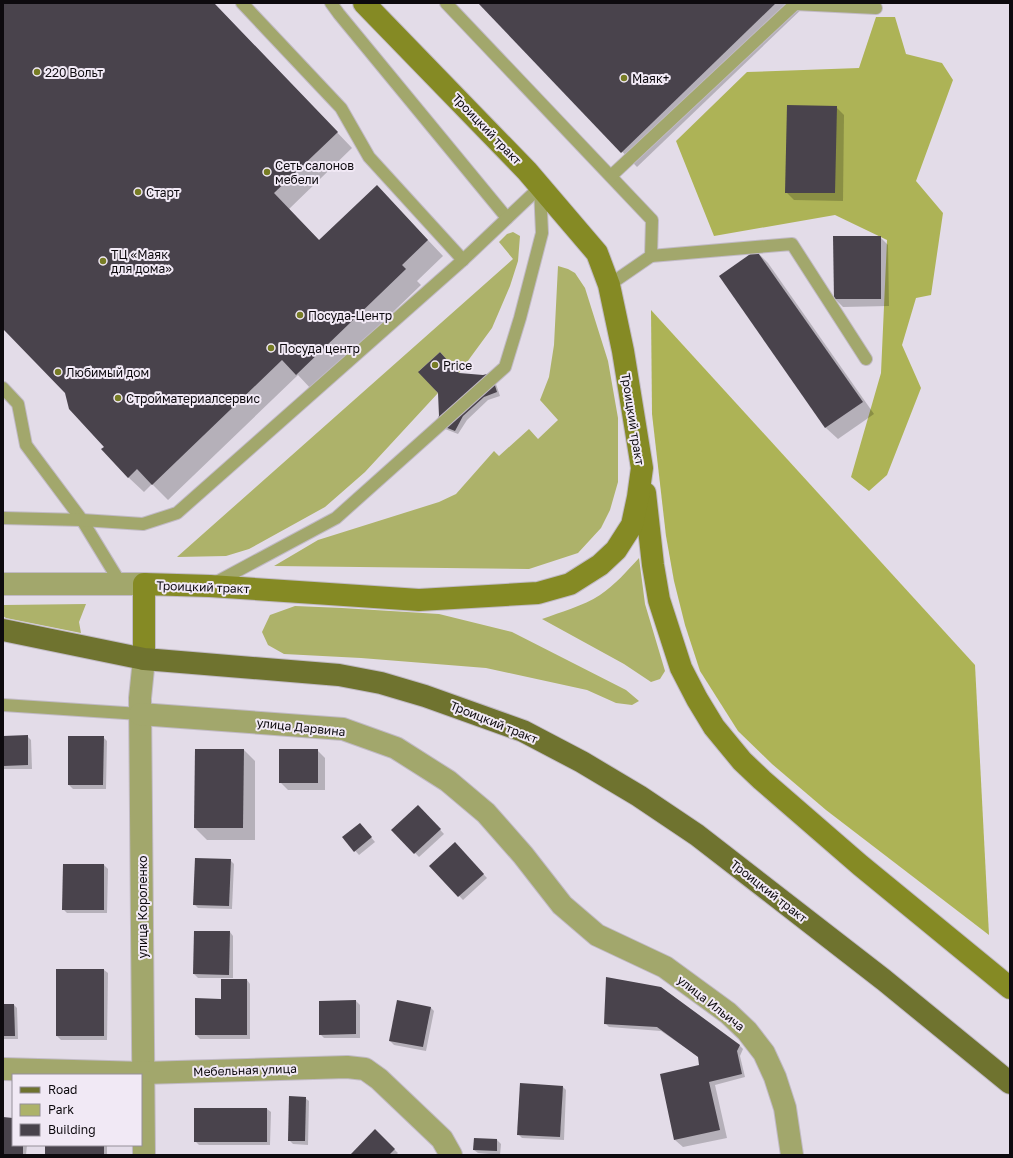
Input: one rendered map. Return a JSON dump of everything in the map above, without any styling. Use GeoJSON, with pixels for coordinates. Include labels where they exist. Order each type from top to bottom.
{"type":"FeatureCollection","features":[{"type":"Feature","properties":{"kind":"main road","name":"Троицкий тракт"},"geometry":{"type":"LineString","coordinates":[[364,3],[527,171],[597,253],[609,285],[623,351],[642,468],[632,525],[616,550],[600,566],[570,584],[538,593],[419,600],[210,586],[144,584],[144,659],[339,674],[381,683],[425,696],[523,731],[582,762],[639,796],[697,835],[884,980],[1010,1083]]}},
{"type":"Feature","properties":{"kind":"main road"},"geometry":{"type":"LineString","coordinates":[[642,468],[653,565],[659,600],[681,668],[705,714],[742,761],[762,780],[860,865],[1010,988]]}},
{"type":"Feature","properties":{"kind":"main road"},"geometry":{"type":"LineString","coordinates":[[3,630],[144,659]]}},
{"type":"Feature","properties":{"kind":"street"},"geometry":{"type":"LineString","coordinates":[[3,584],[144,584]]}},
{"type":"Feature","properties":{"kind":"street","name":"улица Короленко"},"geometry":{"type":"LineString","coordinates":[[144,659],[140,698],[144,1155]]}},
{"type":"Feature","properties":{"kind":"street","name":"улица Дарвина"},"geometry":{"type":"LineString","coordinates":[[140,714],[343,729],[396,748],[448,781],[486,813],[523,854],[562,905]]}},
{"type":"Feature","properties":{"kind":"street","name":"улица Ильича"},"geometry":{"type":"LineString","coordinates":[[562,905],[597,935],[665,967],[728,1013],[747,1031],[764,1053],[775,1077],[785,1108],[792,1155]]}},
{"type":"Feature","properties":{"kind":"street","name":"Мебельная улица"},"geometry":{"type":"LineString","coordinates":[[3,1069],[143,1073],[348,1067],[365,1068],[379,1079],[442,1139],[451,1155]]}},
{"type":"Feature","properties":{"kind":"lane"},"geometry":{"type":"LineString","coordinates":[[242,3],[341,108],[369,157],[463,260]]}},
{"type":"Feature","properties":{"kind":"lane"},"geometry":{"type":"LineString","coordinates":[[331,3],[507,218]]}},
{"type":"Feature","properties":{"kind":"lane"},"geometry":{"type":"LineString","coordinates":[[446,3],[652,220],[651,256]]}},
{"type":"Feature","properties":{"kind":"lane"},"geometry":{"type":"LineString","coordinates":[[611,176],[795,4],[876,8]]}},
{"type":"Feature","properties":{"kind":"lane"},"geometry":{"type":"LineString","coordinates":[[3,518],[82,520],[143,524],[177,513],[463,260],[540,187]]}},
{"type":"Feature","properties":{"kind":"lane"},"geometry":{"type":"LineString","coordinates":[[210,586],[336,518],[505,367],[520,318],[542,232],[540,187]]}},
{"type":"Feature","properties":{"kind":"lane"},"geometry":{"type":"LineString","coordinates":[[609,285],[651,256],[792,244],[866,359]]}},
{"type":"Feature","properties":{"kind":"lane"},"geometry":{"type":"LineString","coordinates":[[3,388],[18,404],[26,445],[82,520],[122,584]]}},
{"type":"Feature","properties":{"kind":"lane"},"geometry":{"type":"LineString","coordinates":[[3,705],[140,714]]}},
{"type":"Feature","properties":{"kind":"green space"},"geometry":{"type":"Polygon","coordinates":[[[876,17],[895,17],[906,54],[942,63],[953,80],[916,181],[943,213],[931,295],[916,298],[902,345],[921,388],[887,475],[869,491],[851,477],[881,373],[887,240],[835,215],[714,236],[676,141],[747,72],[859,68],[876,17]]]}},
{"type":"Feature","properties":{"kind":"green space"},"geometry":{"type":"Polygon","coordinates":[[[513,232],[520,236],[518,261],[510,286],[492,328],[459,373],[440,352],[419,371],[438,393],[365,472],[325,507],[249,549],[226,556],[177,557],[513,259],[499,242],[507,234],[513,232]]]}},
{"type":"Feature","properties":{"kind":"green space"},"geometry":{"type":"Polygon","coordinates":[[[558,266],[575,273],[585,288],[608,361],[618,418],[618,482],[610,510],[601,528],[578,553],[529,569],[274,566],[318,540],[439,502],[456,494],[494,451],[499,456],[529,429],[538,439],[558,420],[540,400],[549,377],[554,345],[558,266]]]}},
{"type":"Feature","properties":{"kind":"green space"},"geometry":{"type":"Polygon","coordinates":[[[651,310],[975,665],[989,935],[826,810],[772,764],[738,731],[700,671],[685,625],[674,581],[666,536],[652,414],[651,310]]]}},
{"type":"Feature","properties":{"kind":"green space"},"geometry":{"type":"Polygon","coordinates":[[[639,558],[645,604],[665,671],[660,679],[651,682],[624,664],[542,619],[579,606],[600,595],[616,582],[639,558]]]}},
{"type":"Feature","properties":{"kind":"green space"},"geometry":{"type":"Polygon","coordinates":[[[86,604],[79,622],[81,633],[6,618],[3,616],[4,605],[86,604]]]}},
{"type":"Feature","properties":{"kind":"green space"},"geometry":{"type":"Polygon","coordinates":[[[295,606],[439,614],[512,632],[626,690],[639,701],[632,705],[616,703],[587,690],[486,668],[361,658],[284,654],[268,645],[262,632],[270,615],[295,606]]]}},
{"type":"Feature","properties":{"kind":"building","name":"ТЦ «Маяк для дома»"},"geometry":{"type":"Polygon","coordinates":[[[3,3],[214,3],[338,132],[274,193],[319,240],[377,185],[428,240],[402,265],[406,269],[296,375],[282,360],[152,485],[137,469],[128,478],[101,449],[104,447],[69,409],[65,393],[3,329],[3,3]]]}},
{"type":"Feature","properties":{"kind":"building","name":"Маяк+"},"geometry":{"type":"Polygon","coordinates":[[[478,3],[776,3],[621,153],[478,3]]]}},
{"type":"Feature","properties":{"kind":"building"},"geometry":{"type":"Polygon","coordinates":[[[787,105],[837,106],[835,193],[785,193],[787,105]]]}},
{"type":"Feature","properties":{"kind":"building"},"geometry":{"type":"Polygon","coordinates":[[[833,236],[881,236],[881,299],[834,299],[833,236]]]}},
{"type":"Feature","properties":{"kind":"building"},"geometry":{"type":"Polygon","coordinates":[[[756,250],[863,402],[825,428],[719,276],[756,250]]]}},
{"type":"Feature","properties":{"kind":"building"},"geometry":{"type":"Polygon","coordinates":[[[440,352],[459,373],[483,375],[491,373],[497,392],[484,397],[463,416],[455,431],[435,423],[439,416],[438,393],[418,372],[440,352]]]}},
{"type":"Feature","properties":{"kind":"building"},"geometry":{"type":"Polygon","coordinates":[[[28,735],[28,765],[3,766],[3,736],[28,735]]]}},
{"type":"Feature","properties":{"kind":"building"},"geometry":{"type":"Polygon","coordinates":[[[68,736],[104,736],[103,785],[68,785],[68,736]]]}},
{"type":"Feature","properties":{"kind":"building"},"geometry":{"type":"Polygon","coordinates":[[[195,749],[244,749],[243,828],[194,828],[195,749]]]}},
{"type":"Feature","properties":{"kind":"building"},"geometry":{"type":"Polygon","coordinates":[[[279,749],[318,749],[318,783],[279,783],[279,749]]]}},
{"type":"Feature","properties":{"kind":"building"},"geometry":{"type":"Polygon","coordinates":[[[418,805],[441,829],[414,854],[391,830],[418,805]]]}},
{"type":"Feature","properties":{"kind":"building"},"geometry":{"type":"Polygon","coordinates":[[[360,823],[372,837],[354,852],[342,837],[360,823]]]}},
{"type":"Feature","properties":{"kind":"building"},"geometry":{"type":"Polygon","coordinates":[[[455,842],[484,874],[458,897],[429,866],[455,842]]]}},
{"type":"Feature","properties":{"kind":"building"},"geometry":{"type":"Polygon","coordinates":[[[195,858],[231,859],[229,906],[193,905],[195,858]]]}},
{"type":"Feature","properties":{"kind":"building"},"geometry":{"type":"Polygon","coordinates":[[[63,864],[104,864],[104,910],[62,910],[63,864]]]}},
{"type":"Feature","properties":{"kind":"building"},"geometry":{"type":"Polygon","coordinates":[[[194,931],[230,931],[229,975],[193,974],[194,931]]]}},
{"type":"Feature","properties":{"kind":"building"},"geometry":{"type":"Polygon","coordinates":[[[56,969],[104,969],[104,1036],[56,1036],[56,969]]]}},
{"type":"Feature","properties":{"kind":"building"},"geometry":{"type":"Polygon","coordinates":[[[606,977],[661,987],[740,1045],[737,1051],[742,1074],[709,1082],[720,1130],[674,1140],[660,1074],[699,1065],[698,1057],[657,1027],[604,1024],[606,977]]]}},
{"type":"Feature","properties":{"kind":"building"},"geometry":{"type":"Polygon","coordinates":[[[221,979],[247,979],[247,1035],[195,1035],[195,998],[221,999],[221,979]]]}},
{"type":"Feature","properties":{"kind":"building"},"geometry":{"type":"Polygon","coordinates":[[[356,1000],[356,1034],[319,1035],[319,1001],[356,1000]]]}},
{"type":"Feature","properties":{"kind":"building"},"geometry":{"type":"Polygon","coordinates":[[[397,1000],[431,1007],[423,1047],[389,1041],[397,1000]]]}},
{"type":"Feature","properties":{"kind":"building"},"geometry":{"type":"Polygon","coordinates":[[[3,1004],[14,1004],[15,1036],[3,1036],[3,1004]]]}},
{"type":"Feature","properties":{"kind":"building"},"geometry":{"type":"Polygon","coordinates":[[[520,1083],[563,1086],[560,1137],[517,1135],[520,1083]]]}},
{"type":"Feature","properties":{"kind":"building"},"geometry":{"type":"Polygon","coordinates":[[[289,1096],[306,1097],[305,1141],[288,1141],[289,1096]]]}},
{"type":"Feature","properties":{"kind":"building"},"geometry":{"type":"Polygon","coordinates":[[[194,1108],[267,1108],[267,1142],[194,1142],[194,1108]]]}},
{"type":"Feature","properties":{"kind":"building"},"geometry":{"type":"Polygon","coordinates":[[[3,1117],[12,1118],[12,1146],[23,1146],[23,1155],[3,1155],[3,1117]]]}},
{"type":"Feature","properties":{"kind":"building"},"geometry":{"type":"Polygon","coordinates":[[[375,1129],[395,1149],[389,1155],[352,1155],[351,1154],[375,1129]]]}},
{"type":"Feature","properties":{"kind":"building"},"geometry":{"type":"Polygon","coordinates":[[[474,1138],[497,1139],[497,1151],[473,1150],[474,1138]]]}},
{"type":"Feature","properties":{"kind":"building"},"geometry":{"type":"Polygon","coordinates":[[[45,1146],[104,1146],[104,1155],[45,1155],[45,1146]]]}},
{"type":"Feature","properties":{"kind":"place","name":"220 Вольт"},"geometry":{"type":"Point","coordinates":[37,72]}},
{"type":"Feature","properties":{"kind":"place","name":"Маяк+"},"geometry":{"type":"Point","coordinates":[624,78]}},
{"type":"Feature","properties":{"kind":"place","name":"Сеть салонов мебели"},"geometry":{"type":"Point","coordinates":[267,172]}},
{"type":"Feature","properties":{"kind":"place","name":"Старт"},"geometry":{"type":"Point","coordinates":[138,192]}},
{"type":"Feature","properties":{"kind":"place","name":"ТЦ «Маяк для дома»"},"geometry":{"type":"Point","coordinates":[103,261]}},
{"type":"Feature","properties":{"kind":"place","name":"Посуда-Центр"},"geometry":{"type":"Point","coordinates":[300,315]}},
{"type":"Feature","properties":{"kind":"place","name":"Посуда центр"},"geometry":{"type":"Point","coordinates":[271,348]}},
{"type":"Feature","properties":{"kind":"place","name":"Price"},"geometry":{"type":"Point","coordinates":[435,365]}},
{"type":"Feature","properties":{"kind":"place","name":"Любимый дом"},"geometry":{"type":"Point","coordinates":[58,372]}},
{"type":"Feature","properties":{"kind":"place","name":"Стройматериалсервис"},"geometry":{"type":"Point","coordinates":[118,398]}}]}
